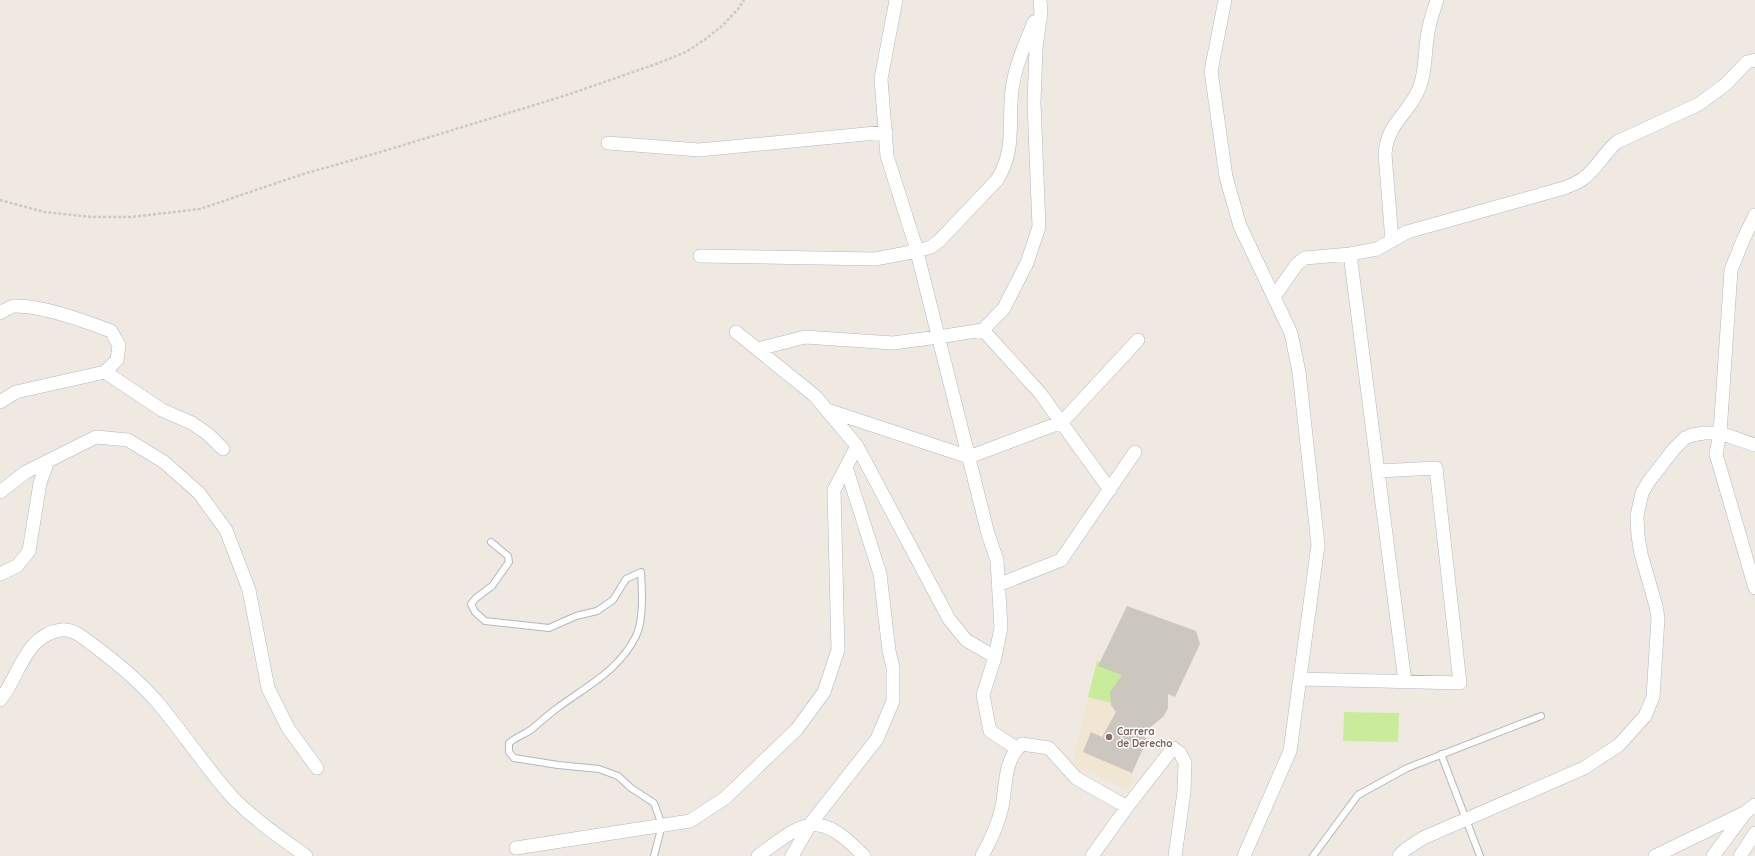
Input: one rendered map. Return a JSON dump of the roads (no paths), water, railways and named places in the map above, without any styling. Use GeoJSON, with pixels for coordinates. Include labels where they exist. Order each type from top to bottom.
{"type":"FeatureCollection","features":[{"type":"Feature","properties":{"kind":"street"},"geometry":{"type":"LineString","coordinates":[[896,0],[881,79],[888,156],[917,251],[968,457],[988,534],[997,560],[1001,628],[995,657],[983,695],[985,712],[990,731],[1016,748]]}},
{"type":"Feature","properties":{"kind":"street"},"geometry":{"type":"LineString","coordinates":[[1226,0],[1211,71],[1226,177],[1240,226],[1291,333],[1299,372],[1318,545],[1290,751],[1244,856]]}},
{"type":"Feature","properties":{"kind":"street"},"geometry":{"type":"LineString","coordinates":[[1392,241],[1385,154],[1386,144],[1388,135],[1416,94],[1422,81],[1429,26],[1437,0]]}},
{"type":"Feature","properties":{"kind":"street"},"geometry":{"type":"LineString","coordinates":[[700,256],[875,259],[917,251],[931,246],[939,241],[997,180],[1004,168],[1009,154],[1012,90],[1017,65],[1040,3]]}},
{"type":"Feature","properties":{"kind":"street"},"geometry":{"type":"LineString","coordinates":[[758,349],[805,337],[893,342],[983,330],[1004,308],[1027,263],[1039,226],[1034,103],[1036,47],[1041,12],[1040,3]]}},
{"type":"Feature","properties":{"kind":"street"},"geometry":{"type":"LineString","coordinates":[[1274,297],[1297,264],[1305,258],[1350,254],[1377,249],[1407,232],[1578,183],[1586,177],[1609,148],[1617,142],[1699,104],[1726,84],[1746,62],[1755,60]]}},
{"type":"Feature","properties":{"kind":"street"},"geometry":{"type":"LineString","coordinates":[[608,143],[699,150],[886,132]]}},
{"type":"Feature","properties":{"kind":"street"},"geometry":{"type":"LineString","coordinates":[[1755,215],[1731,270],[1720,434],[1716,454],[1755,588]]}},
{"type":"Feature","properties":{"kind":"street"},"geometry":{"type":"LineString","coordinates":[[1350,254],[1405,682]]}},
{"type":"Feature","properties":{"kind":"street"},"geometry":{"type":"LineString","coordinates":[[0,313],[12,306],[38,309],[69,317],[111,331],[119,345],[117,360],[105,372],[16,392],[0,402]]}},
{"type":"Feature","properties":{"kind":"street"},"geometry":{"type":"LineString","coordinates":[[983,330],[1040,394],[1062,422],[1110,490]]}},
{"type":"Feature","properties":{"kind":"street"},"geometry":{"type":"LineString","coordinates":[[736,332],[815,396],[857,446],[950,619],[966,640],[995,657]]}},
{"type":"Feature","properties":{"kind":"street"},"geometry":{"type":"LineString","coordinates":[[827,410],[968,457],[1062,422],[1138,340]]}},
{"type":"Feature","properties":{"kind":"street"},"geometry":{"type":"LineString","coordinates":[[105,372],[162,410],[192,423],[209,435],[223,449]]}},
{"type":"Feature","properties":{"kind":"street"},"geometry":{"type":"LineString","coordinates":[[1399,856],[1406,849],[1423,838],[1584,768],[1619,745],[1645,716],[1653,697],[1658,618],[1641,554],[1638,536],[1637,516],[1642,493],[1649,481],[1670,454],[1685,438],[1704,433],[1720,434],[1755,445]]}},
{"type":"Feature","properties":{"kind":"street"},"geometry":{"type":"LineString","coordinates":[[0,492],[26,472],[96,437],[128,440],[164,462],[199,492],[226,530],[249,590],[268,688],[288,728],[317,768]]}},
{"type":"Feature","properties":{"kind":"street"},"geometry":{"type":"LineString","coordinates":[[516,848],[690,820],[725,798],[797,729],[824,692],[838,650],[834,490],[857,446]]}},
{"type":"Feature","properties":{"kind":"street"},"geometry":{"type":"LineString","coordinates":[[998,585],[1062,560],[1135,452]]}},
{"type":"Feature","properties":{"kind":"street"},"geometry":{"type":"LineString","coordinates":[[0,574],[17,566],[29,551],[40,483],[48,460]]}},
{"type":"Feature","properties":{"kind":"street"},"geometry":{"type":"LineString","coordinates":[[792,856],[811,823],[877,739],[893,701],[893,667],[889,651],[880,574],[846,467]]}},
{"type":"Feature","properties":{"kind":"street"},"geometry":{"type":"LineString","coordinates":[[1300,679],[1460,683],[1436,468],[1378,471]]}},
{"type":"Feature","properties":{"kind":"street"},"geometry":{"type":"LineString","coordinates":[[0,700],[5,694],[28,652],[36,643],[47,635],[62,629],[77,633],[118,664],[157,702],[233,797],[257,820],[306,856]]}},
{"type":"Feature","properties":{"kind":"street"},"geometry":{"type":"LineString","coordinates":[[982,856],[994,835],[1002,808],[1007,770],[1016,748],[1022,744],[1049,748],[1076,778],[1127,807]]}},
{"type":"Feature","properties":{"kind":"street"},"geometry":{"type":"LineString","coordinates":[[1092,856],[1127,807],[1173,748],[1180,753],[1185,763],[1184,792],[1175,856]]}},
{"type":"Feature","properties":{"kind":"street"},"geometry":{"type":"LineString","coordinates":[[1655,856],[1750,809]]}},
{"type":"Feature","properties":{"kind":"street"},"geometry":{"type":"LineString","coordinates":[[1713,856],[1750,809]]}},
{"type":"Feature","properties":{"kind":"street"},"geometry":{"type":"LineString","coordinates":[[758,856],[790,832],[811,823],[829,827],[848,840],[864,856]]}},
{"type":"Feature","properties":{"kind":"street"},"geometry":{"type":"LineString","coordinates":[[1740,856],[1755,833]]}},
{"type":"Feature","properties":{"kind":"lane"},"geometry":{"type":"LineString","coordinates":[[491,542],[508,556],[509,562],[492,586],[476,598],[471,604],[475,612],[485,621],[549,628],[576,616],[596,611],[613,600],[626,579],[640,572],[642,609],[637,635],[623,658],[603,677],[556,709],[530,730],[516,737],[509,743],[510,752],[514,758],[558,765],[599,769],[618,776],[631,788],[654,803],[662,825],[654,856]]}},
{"type":"Feature","properties":{"kind":"lane"},"geometry":{"type":"LineString","coordinates":[[1313,856],[1358,795],[1407,768],[1541,716]]}},
{"type":"Feature","properties":{"kind":"lane"},"geometry":{"type":"LineString","coordinates":[[1441,754],[1480,856]]}},
{"type":"Feature","properties":{"kind":"place","name":"Carrera de Derecho"},"geometry":{"type":"Point","coordinates":[1109,737]}}]}
